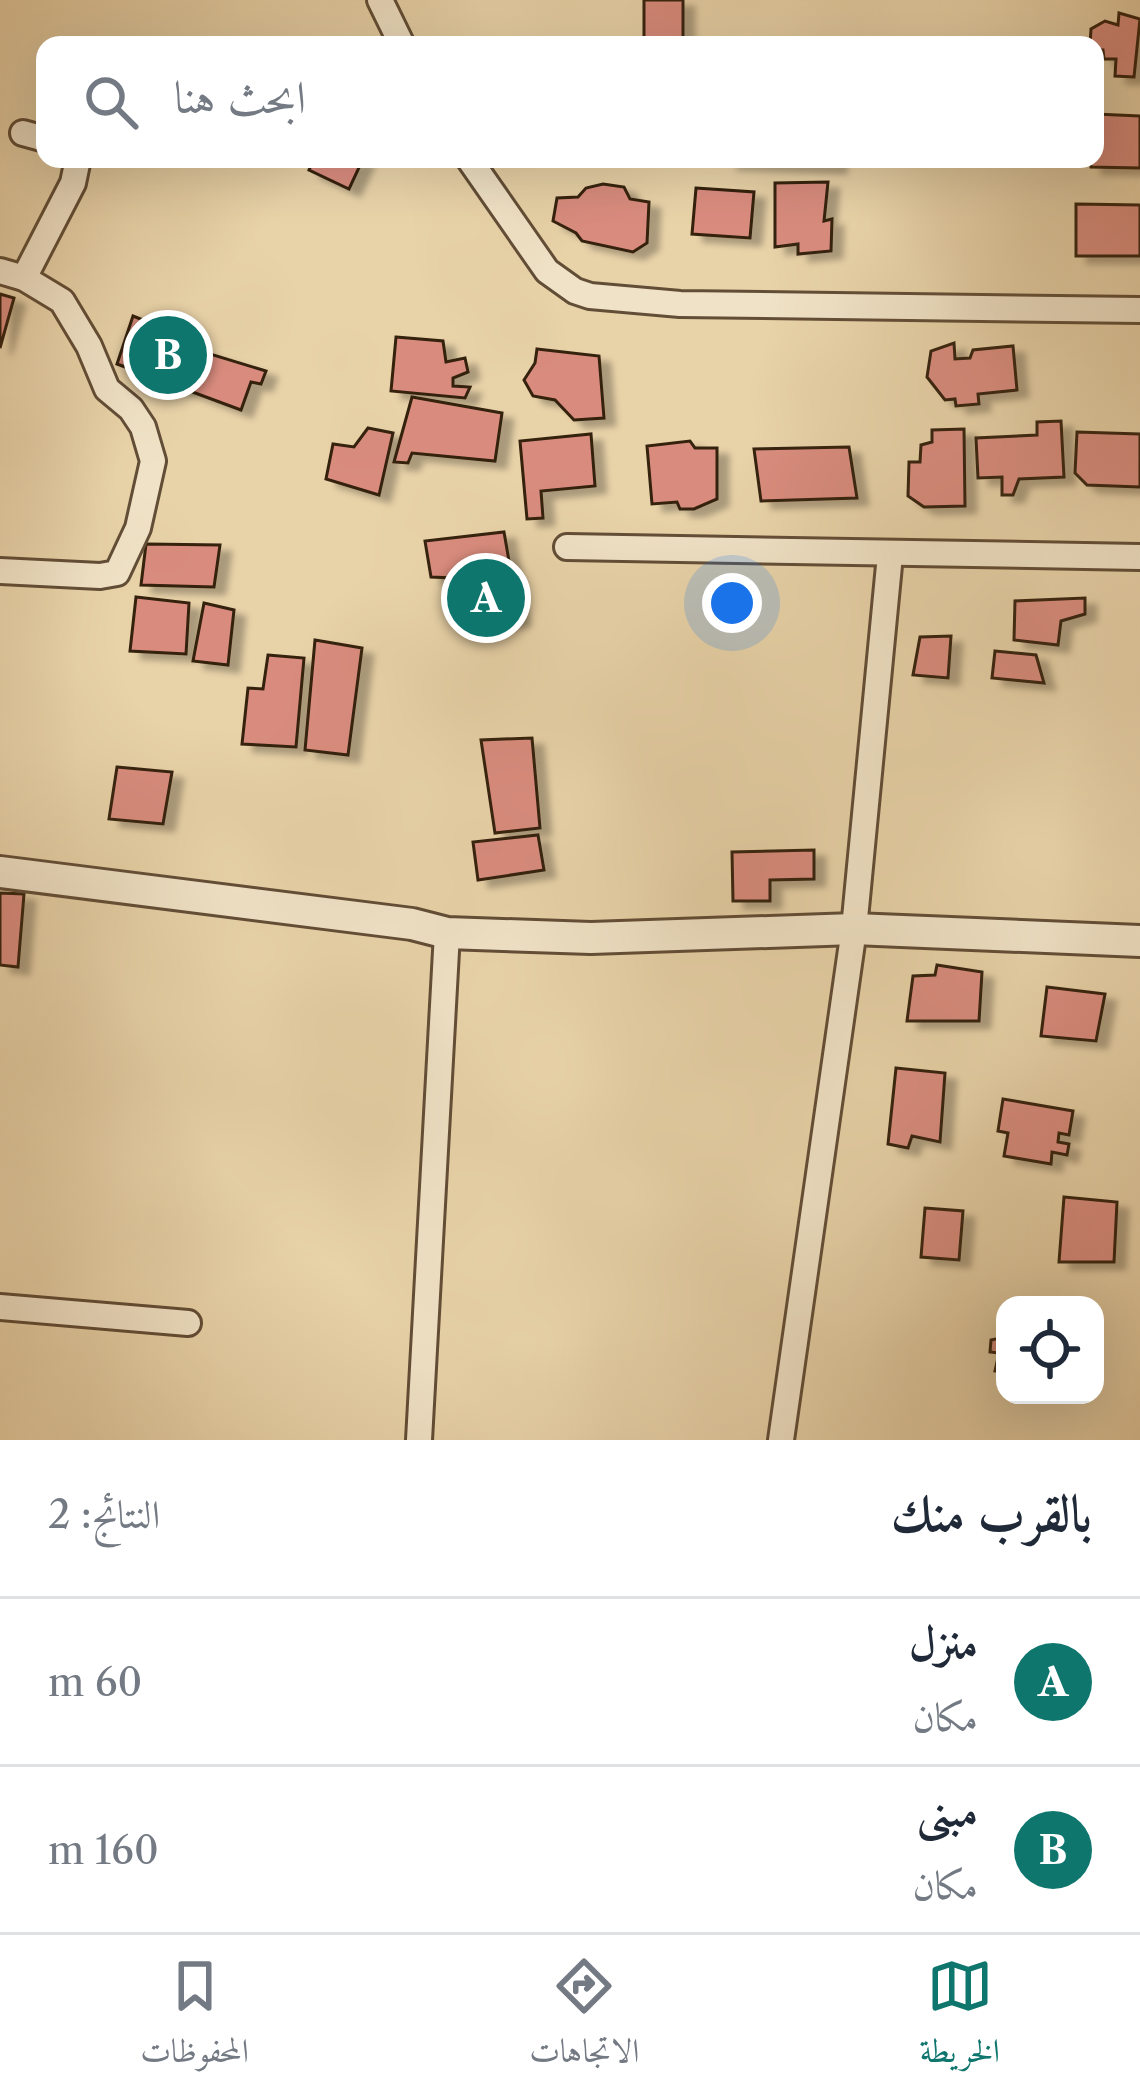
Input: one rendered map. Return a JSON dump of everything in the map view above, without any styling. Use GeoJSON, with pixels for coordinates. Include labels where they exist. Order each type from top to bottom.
{"type":"FeatureCollection","features":[{"type":"Feature","properties":{"kind":"street"},"geometry":{"type":"LineString","coordinates":[[380,0],[398,36]]}},
{"type":"Feature","properties":{"kind":"street"},"geometry":{"type":"LineString","coordinates":[[0,571],[117,573],[138,528],[153,461],[142,427],[131,409],[107,389],[62,301],[12,274],[74,183],[76,168]]}},
{"type":"Feature","properties":{"kind":"street"},"geometry":{"type":"LineString","coordinates":[[475,168],[547,271],[574,291],[590,296],[703,304],[1140,310]]}},
{"type":"Feature","properties":{"kind":"street"},"geometry":{"type":"LineString","coordinates":[[568,547],[1140,557]]}},
{"type":"Feature","properties":{"kind":"street"},"geometry":{"type":"LineString","coordinates":[[781,1440],[854,928],[890,555]]}},
{"type":"Feature","properties":{"kind":"street"},"geometry":{"type":"LineString","coordinates":[[0,872],[412,924],[447,933],[591,938],[854,928],[1140,941]]}},
{"type":"Feature","properties":{"kind":"street"},"geometry":{"type":"LineString","coordinates":[[419,1440],[447,933]]}},
{"type":"Feature","properties":{"kind":"street"},"geometry":{"type":"LineString","coordinates":[[0,1307],[188,1323]]}},
{"type":"Feature","properties":{"kind":"building"},"geometry":{"type":"Polygon","coordinates":[[[644,0],[683,0],[683,36],[644,36],[644,0]]]}},
{"type":"Feature","properties":{"kind":"building"},"geometry":{"type":"Polygon","coordinates":[[[1119,13],[1140,19],[1134,77],[1115,76],[1116,59],[1104,59],[1104,36],[1091,36],[1091,29],[1105,21],[1118,25],[1119,13]]]}},
{"type":"Feature","properties":{"kind":"building"},"geometry":{"type":"Polygon","coordinates":[[[1104,114],[1140,116],[1140,168],[1104,167],[1104,114]]]}},
{"type":"Feature","properties":{"kind":"building"},"geometry":{"type":"Polygon","coordinates":[[[310,168],[359,168],[349,189],[310,168]]]}},
{"type":"Feature","properties":{"kind":"building"},"geometry":{"type":"Polygon","coordinates":[[[828,182],[824,221],[832,219],[831,251],[798,254],[798,244],[775,247],[775,183],[828,182]]]}},
{"type":"Feature","properties":{"kind":"building"},"geometry":{"type":"Polygon","coordinates":[[[624,187],[630,199],[649,202],[647,243],[633,252],[582,241],[553,221],[557,198],[578,197],[586,188],[624,187]]]}},
{"type":"Feature","properties":{"kind":"building"},"geometry":{"type":"Polygon","coordinates":[[[696,188],[754,192],[750,238],[692,234],[696,188]]]}},
{"type":"Feature","properties":{"kind":"building"},"geometry":{"type":"Polygon","coordinates":[[[1076,204],[1140,205],[1140,256],[1076,256],[1076,204]]]}},
{"type":"Feature","properties":{"kind":"building"},"geometry":{"type":"Polygon","coordinates":[[[0,294],[14,298],[0,348],[0,294]]]}},
{"type":"Feature","properties":{"kind":"building"},"geometry":{"type":"Polygon","coordinates":[[[133,316],[178,334],[187,347],[266,371],[261,384],[251,382],[241,410],[117,364],[133,316]]]}},
{"type":"Feature","properties":{"kind":"building"},"geometry":{"type":"Polygon","coordinates":[[[396,337],[443,341],[446,362],[465,358],[468,372],[453,378],[453,386],[470,387],[465,398],[391,391],[396,337]]]}},
{"type":"Feature","properties":{"kind":"building"},"geometry":{"type":"Polygon","coordinates":[[[954,343],[955,359],[970,358],[973,350],[1013,346],[1017,390],[978,394],[979,404],[956,406],[955,399],[945,400],[927,377],[931,351],[954,343]]]}},
{"type":"Feature","properties":{"kind":"building"},"geometry":{"type":"Polygon","coordinates":[[[537,349],[599,356],[604,418],[574,420],[555,400],[533,396],[524,380],[537,349]]]}},
{"type":"Feature","properties":{"kind":"building"},"geometry":{"type":"Polygon","coordinates":[[[412,397],[502,413],[495,461],[412,453],[408,463],[394,462],[412,397]]]}},
{"type":"Feature","properties":{"kind":"building"},"geometry":{"type":"Polygon","coordinates":[[[1061,421],[1064,477],[1019,479],[1013,495],[1002,495],[1002,477],[978,478],[976,438],[1037,435],[1037,422],[1061,421]]]}},
{"type":"Feature","properties":{"kind":"building"},"geometry":{"type":"Polygon","coordinates":[[[368,428],[393,433],[379,495],[326,479],[333,444],[354,447],[368,428]]]}},
{"type":"Feature","properties":{"kind":"building"},"geometry":{"type":"Polygon","coordinates":[[[964,429],[965,506],[924,507],[908,496],[909,462],[920,462],[921,445],[932,442],[932,430],[964,429]]]}},
{"type":"Feature","properties":{"kind":"building"},"geometry":{"type":"Polygon","coordinates":[[[1077,432],[1140,434],[1140,487],[1087,485],[1075,473],[1077,432]]]}},
{"type":"Feature","properties":{"kind":"building"},"geometry":{"type":"Polygon","coordinates":[[[591,434],[595,486],[541,491],[543,518],[527,519],[520,441],[591,434]]]}},
{"type":"Feature","properties":{"kind":"building"},"geometry":{"type":"Polygon","coordinates":[[[690,441],[695,448],[717,448],[717,499],[694,509],[680,509],[677,502],[652,504],[647,446],[690,441]]]}},
{"type":"Feature","properties":{"kind":"building"},"geometry":{"type":"Polygon","coordinates":[[[849,447],[857,498],[761,501],[754,449],[849,447]]]}},
{"type":"Feature","properties":{"kind":"building"},"geometry":{"type":"Polygon","coordinates":[[[504,532],[519,619],[460,628],[454,578],[431,577],[425,541],[504,532]]]}},
{"type":"Feature","properties":{"kind":"building"},"geometry":{"type":"Polygon","coordinates":[[[146,544],[220,545],[214,587],[141,585],[146,544]]]}},
{"type":"Feature","properties":{"kind":"building"},"geometry":{"type":"Polygon","coordinates":[[[136,597],[189,603],[186,654],[130,651],[136,597]]]}},
{"type":"Feature","properties":{"kind":"building"},"geometry":{"type":"Polygon","coordinates":[[[1085,598],[1085,614],[1061,621],[1058,645],[1014,640],[1015,601],[1085,598]]]}},
{"type":"Feature","properties":{"kind":"building"},"geometry":{"type":"Polygon","coordinates":[[[204,603],[234,610],[228,665],[193,661],[204,603]]]}},
{"type":"Feature","properties":{"kind":"building"},"geometry":{"type":"Polygon","coordinates":[[[951,636],[948,678],[913,675],[920,637],[951,636]]]}},
{"type":"Feature","properties":{"kind":"building"},"geometry":{"type":"Polygon","coordinates":[[[315,640],[362,648],[348,755],[305,750],[315,640]]]}},
{"type":"Feature","properties":{"kind":"building"},"geometry":{"type":"Polygon","coordinates":[[[995,651],[1036,655],[1044,683],[992,678],[995,651]]]}},
{"type":"Feature","properties":{"kind":"building"},"geometry":{"type":"Polygon","coordinates":[[[268,655],[304,658],[296,747],[242,744],[248,688],[263,689],[268,655]]]}},
{"type":"Feature","properties":{"kind":"building"},"geometry":{"type":"Polygon","coordinates":[[[532,738],[540,828],[495,833],[481,740],[532,738]]]}},
{"type":"Feature","properties":{"kind":"building"},"geometry":{"type":"Polygon","coordinates":[[[117,767],[172,772],[163,824],[109,819],[117,767]]]}},
{"type":"Feature","properties":{"kind":"building"},"geometry":{"type":"Polygon","coordinates":[[[538,835],[544,870],[478,880],[473,842],[538,835]]]}},
{"type":"Feature","properties":{"kind":"building"},"geometry":{"type":"Polygon","coordinates":[[[814,850],[814,879],[770,880],[770,901],[733,901],[732,852],[814,850]]]}},
{"type":"Feature","properties":{"kind":"building"},"geometry":{"type":"Polygon","coordinates":[[[0,893],[24,894],[18,967],[0,965],[0,893]]]}},
{"type":"Feature","properties":{"kind":"building"},"geometry":{"type":"Polygon","coordinates":[[[937,965],[982,972],[979,1021],[907,1021],[913,976],[935,975],[937,965]]]}},
{"type":"Feature","properties":{"kind":"building"},"geometry":{"type":"Polygon","coordinates":[[[1047,987],[1105,994],[1096,1041],[1041,1036],[1047,987]]]}},
{"type":"Feature","properties":{"kind":"building"},"geometry":{"type":"Polygon","coordinates":[[[896,1068],[945,1073],[940,1142],[912,1136],[908,1148],[888,1144],[896,1068]]]}},
{"type":"Feature","properties":{"kind":"building"},"geometry":{"type":"Polygon","coordinates":[[[1003,1099],[1073,1111],[1069,1135],[1059,1133],[1058,1142],[1069,1144],[1067,1155],[1052,1152],[1051,1164],[1004,1156],[1008,1133],[998,1131],[1003,1099]]]}},
{"type":"Feature","properties":{"kind":"building"},"geometry":{"type":"Polygon","coordinates":[[[1064,1197],[1117,1202],[1114,1262],[1059,1262],[1064,1197]]]}},
{"type":"Feature","properties":{"kind":"building"},"geometry":{"type":"Polygon","coordinates":[[[925,1208],[963,1211],[959,1260],[921,1257],[925,1208]]]}},
{"type":"Feature","properties":{"kind":"place","name":"مبنى"},"geometry":{"type":"Point","coordinates":[168,355]}},
{"type":"Feature","properties":{"kind":"place","name":"منزل"},"geometry":{"type":"Point","coordinates":[486,598]}}]}
